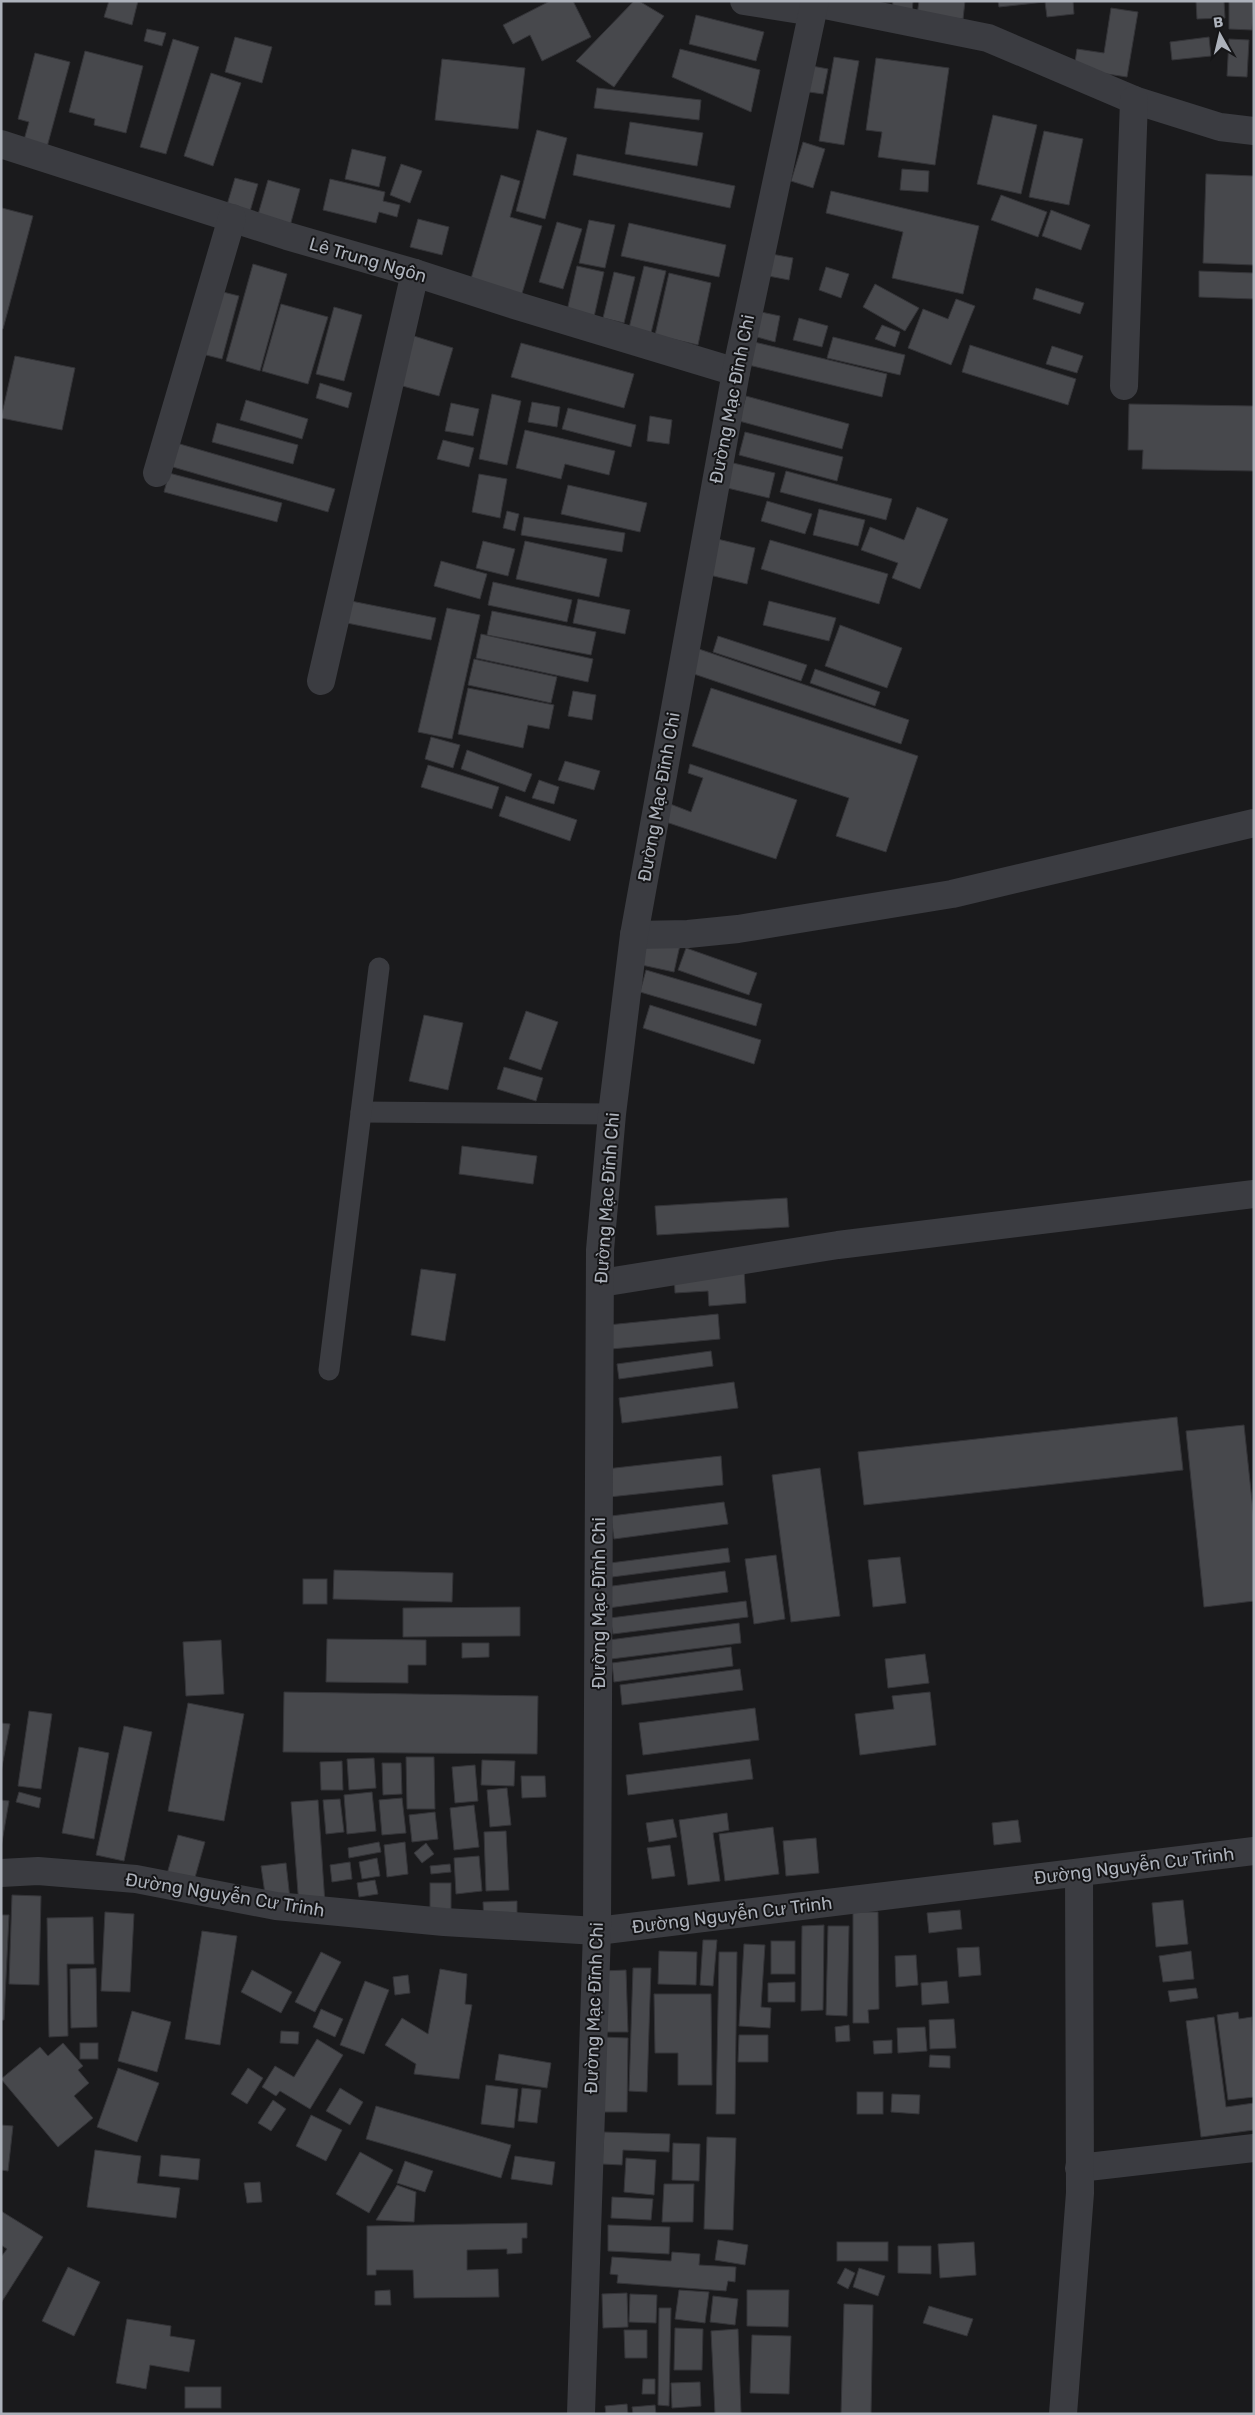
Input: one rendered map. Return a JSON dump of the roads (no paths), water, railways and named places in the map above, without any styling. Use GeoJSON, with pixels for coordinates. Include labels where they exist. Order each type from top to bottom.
{"type":"FeatureCollection","features":[{"type":"Feature","properties":{"kind":"street"},"geometry":{"type":"LineString","coordinates":[[744,1],[814,5],[988,38],[1134,100],[1220,127],[1254,131]]}},
{"type":"Feature","properties":{"kind":"street","name":"Đường Mạc Đĩnh Chi"},"geometry":{"type":"LineString","coordinates":[[581,2414],[597,1931],[600,1250],[612,1114],[634,934],[736,372],[814,5]]}},
{"type":"Feature","properties":{"kind":"street"},"geometry":{"type":"LineString","coordinates":[[1124,386],[1134,100]]}},
{"type":"Feature","properties":{"kind":"street","name":"Lê Trung Ngôn"},"geometry":{"type":"LineString","coordinates":[[1,144],[232,218],[736,372]]}},
{"type":"Feature","properties":{"kind":"street"},"geometry":{"type":"LineString","coordinates":[[157,473],[232,218]]}},
{"type":"Feature","properties":{"kind":"street"},"geometry":{"type":"LineString","coordinates":[[320,681],[415,273]]}},
{"type":"Feature","properties":{"kind":"street"},"geometry":{"type":"LineString","coordinates":[[634,934],[688,934],[738,929],[952,894],[1254,823]]}},
{"type":"Feature","properties":{"kind":"street"},"geometry":{"type":"LineString","coordinates":[[601,1283],[838,1244],[1254,1194]]}},
{"type":"Feature","properties":{"kind":"street","name":"Đường Nguyễn Cư Trinh"},"geometry":{"type":"LineString","coordinates":[[1,1873],[38,1871],[136,1879],[276,1906],[444,1922],[597,1931],[1254,1851]]}},
{"type":"Feature","properties":{"kind":"street"},"geometry":{"type":"LineString","coordinates":[[1063,2414],[1080,2194],[1079,1873]]}},
{"type":"Feature","properties":{"kind":"street"},"geometry":{"type":"LineString","coordinates":[[1079,2168],[1254,2148]]}},
{"type":"Feature","properties":{"kind":"lane"},"geometry":{"type":"LineString","coordinates":[[330,1370],[379,968]]}},
{"type":"Feature","properties":{"kind":"lane"},"geometry":{"type":"LineString","coordinates":[[362,1112],[612,1114]]}}]}
